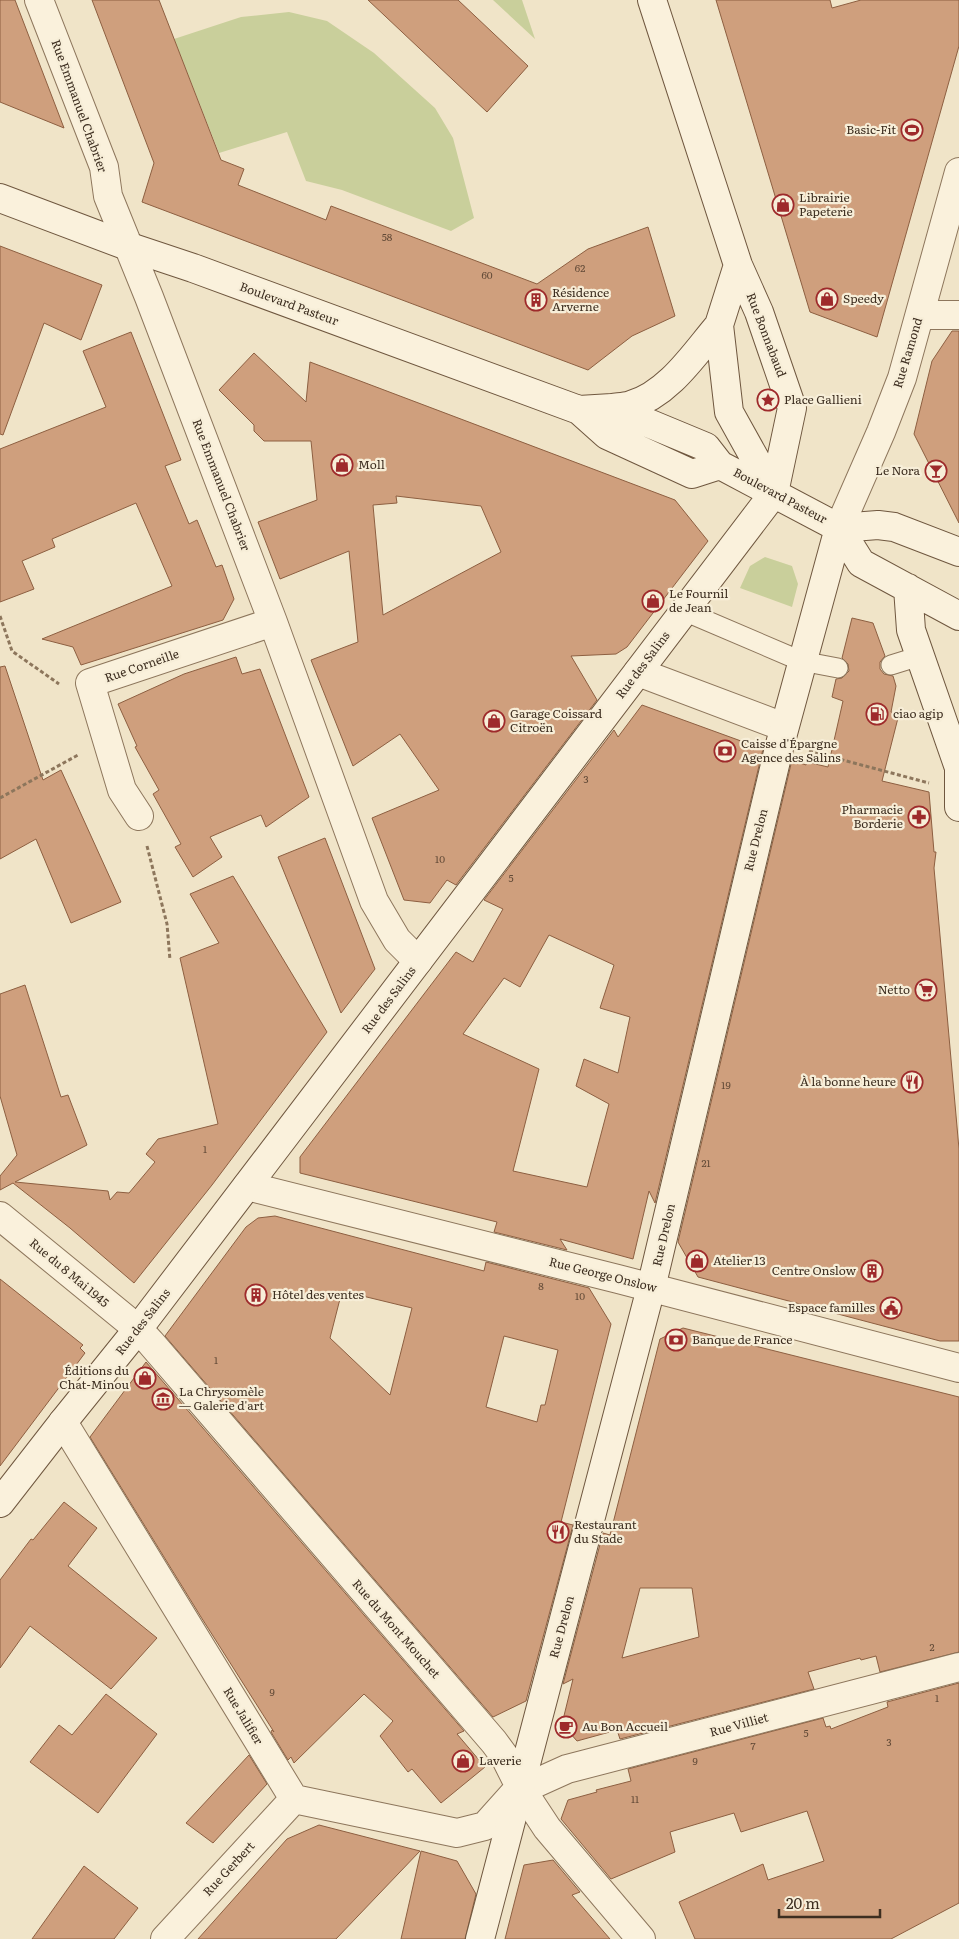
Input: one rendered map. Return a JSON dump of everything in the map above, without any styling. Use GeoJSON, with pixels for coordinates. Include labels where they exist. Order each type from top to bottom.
{"type":"FeatureCollection","features":[{"type":"Feature","properties":{"kind":"main road","name":"Rue Emmanuel Chabrier"},"geometry":{"type":"LineString","coordinates":[[38,0],[104,167],[108,196],[130,247],[273,622],[374,901],[397,940],[418,961]]}},
{"type":"Feature","properties":{"kind":"main road","name":"Rue Bonnabaud"},"geometry":{"type":"LineString","coordinates":[[652,0],[738,266],[759,312],[792,408],[774,493]]}},
{"type":"Feature","properties":{"kind":"main road","name":"Rue Ramond"},"geometry":{"type":"LineString","coordinates":[[839,528],[881,432],[902,378],[959,172]]}},
{"type":"Feature","properties":{"kind":"main road","name":"Boulevard Pasteur"},"geometry":{"type":"LineString","coordinates":[[0,198],[579,410],[606,435],[692,474],[720,465]]}},
{"type":"Feature","properties":{"kind":"main road","name":"Rue Bonnabaud"},"geometry":{"type":"LineString","coordinates":[[612,408],[631,405],[653,395],[676,376],[719,325],[738,266]]}},
{"type":"Feature","properties":{"kind":"main road"},"geometry":{"type":"LineString","coordinates":[[920,315],[959,315]]}},
{"type":"Feature","properties":{"kind":"main road","name":"Rue Bonnabaud"},"geometry":{"type":"LineString","coordinates":[[719,325],[729,412],[774,493]]}},
{"type":"Feature","properties":{"kind":"main road","name":"Boulevard Pasteur"},"geometry":{"type":"LineString","coordinates":[[579,410],[612,408],[706,447],[720,465],[839,528],[861,563],[959,616]]}},
{"type":"Feature","properties":{"kind":"main road","name":"Rue des Salins"},"geometry":{"type":"LineString","coordinates":[[0,1503],[62,1422],[138,1329],[774,493]]}},
{"type":"Feature","properties":{"kind":"main road","name":"Boulevard Pasteur"},"geometry":{"type":"LineString","coordinates":[[839,528],[878,525],[894,527],[959,552]]}},
{"type":"Feature","properties":{"kind":"main road","name":"Rue Drelon"},"geometry":{"type":"LineString","coordinates":[[480,1939],[651,1288],[784,727],[839,528]]}},
{"type":"Feature","properties":{"kind":"main road"},"geometry":{"type":"LineString","coordinates":[[908,588],[911,630],[959,781]]}},
{"type":"Feature","properties":{"kind":"main road","name":"Rue Corneille"},"geometry":{"type":"LineString","coordinates":[[139,816],[122,790],[90,684],[273,622]]}},
{"type":"Feature","properties":{"kind":"main road"},"geometry":{"type":"LineString","coordinates":[[638,672],[784,727]]}},
{"type":"Feature","properties":{"kind":"main road","name":"Rue George Onslow"},"geometry":{"type":"LineString","coordinates":[[247,1186],[959,1368]]}},
{"type":"Feature","properties":{"kind":"main road","name":"Rue du 8 Mai 1945"},"geometry":{"type":"LineString","coordinates":[[0,1216],[138,1329]]}},
{"type":"Feature","properties":{"kind":"main road","name":"Rue du Mont Mouchet"},"geometry":{"type":"LineString","coordinates":[[138,1329],[494,1742],[547,1828],[641,1939]]}},
{"type":"Feature","properties":{"kind":"main road","name":"Rue Jalifier"},"geometry":{"type":"LineString","coordinates":[[62,1422],[294,1799]]}},
{"type":"Feature","properties":{"kind":"main road","name":"Rue Villiet"},"geometry":{"type":"LineString","coordinates":[[520,1787],[536,1783],[567,1769],[959,1667]]}},
{"type":"Feature","properties":{"kind":"main road"},"geometry":{"type":"LineString","coordinates":[[294,1799],[456,1833],[485,1826],[520,1787]]}},
{"type":"Feature","properties":{"kind":"main road","name":"Rue Gerbert"},"geometry":{"type":"LineString","coordinates":[[165,1939],[294,1799]]}},
{"type":"Feature","properties":{"kind":"lane"},"geometry":{"type":"LineString","coordinates":[[684,611],[801,662],[838,668]]}},
{"type":"Feature","properties":{"kind":"lane"},"geometry":{"type":"LineString","coordinates":[[891,665],[920,656]]}},
{"type":"Feature","properties":{"kind":"path"},"geometry":{"type":"LineString","coordinates":[[0,616],[12,651],[98,711]]}},
{"type":"Feature","properties":{"kind":"path"},"geometry":{"type":"LineString","coordinates":[[0,798],[107,739]]}},
{"type":"Feature","properties":{"kind":"path"},"geometry":{"type":"LineString","coordinates":[[802,750],[959,781]]}},
{"type":"Feature","properties":{"kind":"path"},"geometry":{"type":"LineString","coordinates":[[139,816],[167,924],[170,960]]}},
{"type":"Feature","properties":{"kind":"green space"},"geometry":{"type":"Polygon","coordinates":[[[493,0],[522,0],[535,39],[493,0]]]}},
{"type":"Feature","properties":{"kind":"green space"},"geometry":{"type":"Polygon","coordinates":[[[289,12],[327,21],[374,53],[435,108],[453,138],[474,218],[451,231],[342,190],[306,181],[287,132],[219,153],[174,39],[241,17],[289,12]]]}},
{"type":"Feature","properties":{"kind":"green space"},"geometry":{"type":"Polygon","coordinates":[[[765,557],[792,566],[798,584],[792,607],[740,588],[750,566],[765,557]]]}},
{"type":"Feature","properties":{"kind":"building"},"geometry":{"type":"Polygon","coordinates":[[[0,0],[15,0],[64,128],[0,102],[0,0]]]}},
{"type":"Feature","properties":{"kind":"building"},"geometry":{"type":"Polygon","coordinates":[[[92,0],[159,0],[221,160],[244,169],[238,185],[326,220],[331,206],[537,284],[588,249],[648,227],[675,316],[632,336],[588,370],[142,202],[154,163],[92,0]]]}},
{"type":"Feature","properties":{"kind":"building"},"geometry":{"type":"Polygon","coordinates":[[[368,0],[458,0],[528,66],[487,112],[368,0]]]}},
{"type":"Feature","properties":{"kind":"building"},"geometry":{"type":"Polygon","coordinates":[[[716,0],[830,0],[832,8],[861,0],[959,0],[959,46],[877,337],[810,312],[716,0]]]}},
{"type":"Feature","properties":{"kind":"building"},"geometry":{"type":"Polygon","coordinates":[[[0,246],[102,285],[81,340],[44,323],[3,435],[0,434],[0,246]]]}},
{"type":"Feature","properties":{"kind":"building"},"geometry":{"type":"Polygon","coordinates":[[[952,331],[959,331],[959,523],[914,434],[932,361],[952,331]]]}},
{"type":"Feature","properties":{"kind":"building"},"geometry":{"type":"Polygon","coordinates":[[[131,332],[181,460],[165,466],[189,524],[197,520],[216,567],[222,565],[234,599],[223,620],[81,665],[73,647],[42,639],[172,586],[136,503],[52,539],[55,547],[22,561],[34,589],[0,602],[0,449],[106,407],[83,351],[131,332]]]}},
{"type":"Feature","properties":{"kind":"building"},"geometry":{"type":"Polygon","coordinates":[[[254,353],[306,402],[310,362],[675,500],[708,541],[627,647],[616,654],[571,656],[597,700],[456,885],[447,880],[430,903],[404,900],[372,818],[439,790],[400,734],[353,766],[311,660],[358,642],[349,551],[280,579],[258,522],[317,500],[311,441],[264,441],[254,431],[254,425],[219,390],[254,353]],[[396,496],[397,503],[373,505],[383,615],[501,552],[481,506],[396,496]]]}},
{"type":"Feature","properties":{"kind":"building"},"geometry":{"type":"Polygon","coordinates":[[[852,618],[873,623],[885,656],[880,662],[880,669],[884,674],[893,676],[896,686],[891,712],[899,714],[882,781],[929,792],[934,852],[936,852],[934,868],[959,1149],[959,1341],[940,1341],[698,1277],[678,1242],[792,760],[806,765],[807,762],[828,767],[843,701],[832,697],[836,679],[842,678],[849,671],[848,664],[842,658],[852,618]]]}},
{"type":"Feature","properties":{"kind":"building"},"geometry":{"type":"Polygon","coordinates":[[[236,657],[242,674],[260,669],[309,797],[266,827],[261,815],[210,837],[222,857],[193,877],[175,847],[181,844],[153,794],[159,790],[135,747],[137,746],[118,704],[184,674],[236,657]]]}},
{"type":"Feature","properties":{"kind":"building"},"geometry":{"type":"Polygon","coordinates":[[[5,666],[43,780],[61,770],[121,902],[71,923],[36,839],[0,859],[0,667],[5,666]]]}},
{"type":"Feature","properties":{"kind":"building"},"geometry":{"type":"Polygon","coordinates":[[[642,705],[763,749],[655,1203],[649,1191],[633,1259],[560,1239],[567,1250],[494,1232],[497,1222],[300,1173],[300,1157],[456,952],[473,962],[503,909],[484,900],[614,730],[618,737],[642,705]],[[549,935],[520,987],[504,978],[463,1034],[539,1069],[513,1171],[587,1187],[609,1104],[576,1086],[584,1059],[618,1073],[630,1017],[600,1008],[614,965],[549,935]]]}},
{"type":"Feature","properties":{"kind":"building"},"geometry":{"type":"Polygon","coordinates":[[[325,838],[375,969],[341,1013],[278,857],[325,838]]]}},
{"type":"Feature","properties":{"kind":"building"},"geometry":{"type":"Polygon","coordinates":[[[233,876],[327,1032],[212,1185],[134,1283],[70,1228],[13,1183],[0,1190],[0,1176],[17,1155],[0,1096],[0,994],[25,985],[61,1097],[68,1095],[87,1145],[15,1182],[108,1191],[110,1200],[117,1192],[129,1193],[155,1162],[146,1154],[158,1139],[218,1124],[180,958],[219,943],[190,894],[233,876]]]}},
{"type":"Feature","properties":{"kind":"building"},"geometry":{"type":"Polygon","coordinates":[[[275,1216],[484,1271],[486,1262],[589,1288],[611,1324],[561,1522],[573,1525],[526,1701],[493,1717],[165,1336],[246,1227],[258,1218],[275,1216]],[[342,1291],[330,1338],[390,1395],[412,1308],[342,1291]],[[504,1336],[486,1407],[537,1422],[541,1405],[545,1405],[558,1350],[504,1336]]]}},
{"type":"Feature","properties":{"kind":"building"},"geometry":{"type":"Polygon","coordinates":[[[0,1279],[83,1345],[80,1348],[85,1353],[0,1466],[0,1279]]]}},
{"type":"Feature","properties":{"kind":"building"},"geometry":{"type":"Polygon","coordinates":[[[683,1328],[959,1397],[959,1652],[880,1672],[876,1656],[861,1660],[860,1658],[808,1672],[814,1689],[620,1739],[617,1730],[577,1741],[562,1724],[573,1679],[563,1684],[603,1533],[610,1535],[660,1339],[683,1328]],[[640,1588],[622,1658],[699,1637],[692,1588],[640,1588]]]}},
{"type":"Feature","properties":{"kind":"building"},"geometry":{"type":"Polygon","coordinates":[[[146,1362],[464,1731],[457,1734],[485,1767],[441,1803],[412,1769],[408,1772],[380,1736],[393,1721],[364,1694],[294,1763],[291,1757],[288,1760],[271,1732],[272,1730],[274,1732],[90,1437],[146,1362]]]}},
{"type":"Feature","properties":{"kind":"building"},"geometry":{"type":"Polygon","coordinates":[[[64,1502],[97,1528],[68,1566],[157,1638],[111,1689],[30,1626],[0,1668],[0,1580],[31,1539],[33,1540],[64,1502]]]}},
{"type":"Feature","properties":{"kind":"building"},"geometry":{"type":"Polygon","coordinates":[[[959,1683],[959,1903],[891,1939],[695,1939],[679,1902],[763,1864],[768,1880],[824,1861],[807,1811],[741,1832],[734,1813],[670,1832],[675,1852],[611,1879],[561,1819],[568,1800],[631,1781],[628,1769],[823,1718],[826,1727],[830,1726],[831,1729],[888,1707],[887,1702],[959,1683]]]}},
{"type":"Feature","properties":{"kind":"building"},"geometry":{"type":"Polygon","coordinates":[[[106,1694],[157,1734],[98,1813],[30,1762],[59,1725],[72,1735],[106,1694]]]}},
{"type":"Feature","properties":{"kind":"building"},"geometry":{"type":"Polygon","coordinates":[[[249,1755],[267,1784],[213,1843],[186,1823],[249,1755]]]}},
{"type":"Feature","properties":{"kind":"building"},"geometry":{"type":"Polygon","coordinates":[[[319,1825],[420,1851],[336,1939],[198,1939],[287,1839],[319,1825]]]}},
{"type":"Feature","properties":{"kind":"building"},"geometry":{"type":"Polygon","coordinates":[[[421,1851],[457,1861],[476,1894],[465,1939],[401,1939],[421,1851]]]}},
{"type":"Feature","properties":{"kind":"building"},"geometry":{"type":"Polygon","coordinates":[[[553,1860],[580,1892],[572,1895],[610,1939],[505,1939],[524,1865],[553,1860]]]}},
{"type":"Feature","properties":{"kind":"building"},"geometry":{"type":"Polygon","coordinates":[[[84,1866],[138,1908],[114,1939],[32,1939],[84,1866]]]}},
{"type":"Feature","properties":{"kind":"place","name":"Basic-Fit"},"geometry":{"type":"Point","coordinates":[912,130]}},
{"type":"Feature","properties":{"kind":"place","name":"Librairie Papeterie"},"geometry":{"type":"Point","coordinates":[783,205]}},
{"type":"Feature","properties":{"kind":"place","name":"Speedy"},"geometry":{"type":"Point","coordinates":[827,299]}},
{"type":"Feature","properties":{"kind":"place","name":"Résidence Arverne"},"geometry":{"type":"Point","coordinates":[536,300]}},
{"type":"Feature","properties":{"kind":"place","name":"Place Gallieni"},"geometry":{"type":"Point","coordinates":[768,400]}},
{"type":"Feature","properties":{"kind":"place","name":"Moll"},"geometry":{"type":"Point","coordinates":[342,465]}},
{"type":"Feature","properties":{"kind":"place","name":"Le Nora"},"geometry":{"type":"Point","coordinates":[936,471]}},
{"type":"Feature","properties":{"kind":"place","name":"Le Fournil de Jean"},"geometry":{"type":"Point","coordinates":[653,601]}},
{"type":"Feature","properties":{"kind":"place","name":"ciao agip"},"geometry":{"type":"Point","coordinates":[877,714]}},
{"type":"Feature","properties":{"kind":"place","name":"Garage Coissard Citroën"},"geometry":{"type":"Point","coordinates":[494,721]}},
{"type":"Feature","properties":{"kind":"place","name":"Caisse d'Épargne Agence des Salins"},"geometry":{"type":"Point","coordinates":[725,751]}},
{"type":"Feature","properties":{"kind":"place","name":"Pharmacie Borderie"},"geometry":{"type":"Point","coordinates":[919,817]}},
{"type":"Feature","properties":{"kind":"place","name":"Netto"},"geometry":{"type":"Point","coordinates":[926,990]}},
{"type":"Feature","properties":{"kind":"place","name":"À la bonne heure"},"geometry":{"type":"Point","coordinates":[912,1082]}},
{"type":"Feature","properties":{"kind":"place","name":"Atelier 13"},"geometry":{"type":"Point","coordinates":[697,1261]}},
{"type":"Feature","properties":{"kind":"place","name":"Centre Onslow"},"geometry":{"type":"Point","coordinates":[872,1271]}},
{"type":"Feature","properties":{"kind":"place","name":"Hôtel des ventes"},"geometry":{"type":"Point","coordinates":[256,1295]}},
{"type":"Feature","properties":{"kind":"place","name":"Espace familles"},"geometry":{"type":"Point","coordinates":[891,1308]}},
{"type":"Feature","properties":{"kind":"place","name":"Banque de France"},"geometry":{"type":"Point","coordinates":[676,1340]}},
{"type":"Feature","properties":{"kind":"place","name":"Éditions du Chat-Minou"},"geometry":{"type":"Point","coordinates":[145,1378]}},
{"type":"Feature","properties":{"kind":"place","name":"La Chrysomèle — Galerie d'art"},"geometry":{"type":"Point","coordinates":[163,1399]}},
{"type":"Feature","properties":{"kind":"place","name":"Restaurant du Stade"},"geometry":{"type":"Point","coordinates":[558,1532]}},
{"type":"Feature","properties":{"kind":"place","name":"Au Bon Accueil"},"geometry":{"type":"Point","coordinates":[566,1727]}},
{"type":"Feature","properties":{"kind":"place","name":"Laverie"},"geometry":{"type":"Point","coordinates":[463,1761]}}]}
